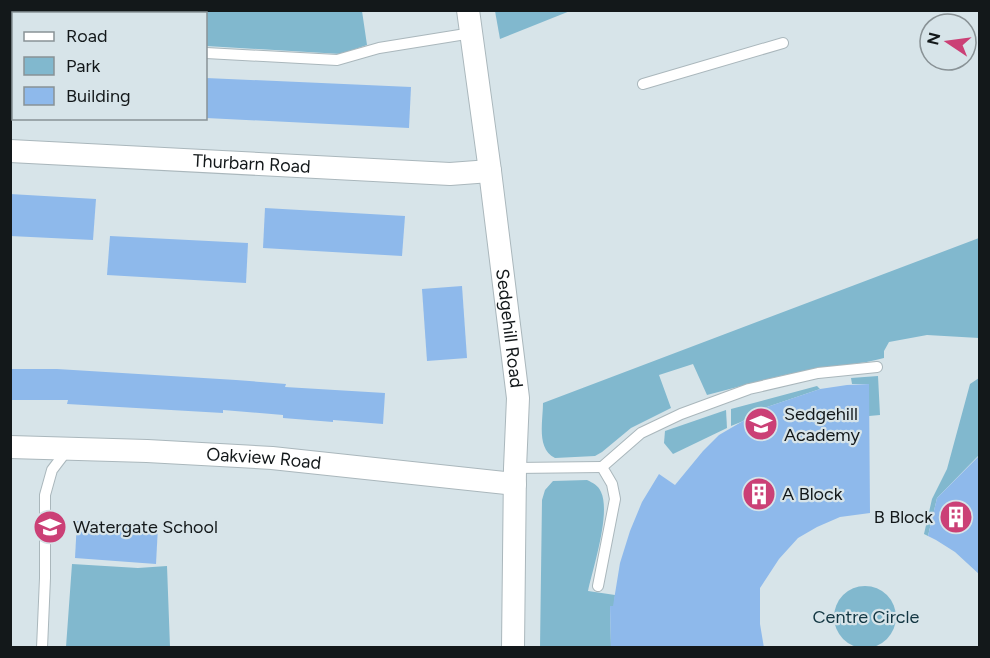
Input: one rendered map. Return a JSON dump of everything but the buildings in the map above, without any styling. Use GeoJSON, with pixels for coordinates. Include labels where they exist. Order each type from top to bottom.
{"type":"FeatureCollection","features":[{"type":"Feature","properties":{"kind":"street","name":"Sedgehill Road"},"geometry":{"type":"LineString","coordinates":[[468,10],[518,398],[513,648]]}},
{"type":"Feature","properties":{"kind":"street","name":"Thurbarn Road"},"geometry":{"type":"LineString","coordinates":[[10,151],[450,174],[490,171]]}},
{"type":"Feature","properties":{"kind":"street","name":"Oakview Road"},"geometry":{"type":"LineString","coordinates":[[10,447],[272,458],[515,476]]}},
{"type":"Feature","properties":{"kind":"lane"},"geometry":{"type":"LineString","coordinates":[[207,53],[338,60],[379,48],[472,33]]}},
{"type":"Feature","properties":{"kind":"lane"},"geometry":{"type":"LineString","coordinates":[[643,84],[783,43]]}},
{"type":"Feature","properties":{"kind":"lane"},"geometry":{"type":"LineString","coordinates":[[515,476],[602,467],[641,433],[681,414],[749,389],[818,373],[877,368]]}},
{"type":"Feature","properties":{"kind":"lane"},"geometry":{"type":"LineString","coordinates":[[42,648],[45,495],[52,470],[68,448]]}},
{"type":"Feature","properties":{"kind":"lane"},"geometry":{"type":"LineString","coordinates":[[598,586],[615,499],[612,484],[602,467]]}},
{"type":"Feature","properties":{"kind":"green space"},"geometry":{"type":"Polygon","coordinates":[[[23,10],[362,11],[367,45],[341,54],[207,46],[207,12],[23,12],[23,10]]]}},
{"type":"Feature","properties":{"kind":"green space"},"geometry":{"type":"Polygon","coordinates":[[[495,10],[570,11],[500,39],[495,10]]]}},
{"type":"Feature","properties":{"kind":"green space"},"geometry":{"type":"Polygon","coordinates":[[[979,238],[979,338],[927,335],[889,342],[884,351],[884,358],[797,372],[707,395],[693,364],[659,375],[671,408],[631,428],[595,456],[555,458],[545,448],[542,434],[543,403],[979,238]]]}},
{"type":"Feature","properties":{"kind":"green space"},"geometry":{"type":"Polygon","coordinates":[[[878,376],[880,415],[869,416],[869,384],[852,384],[851,378],[878,376]]]}},
{"type":"Feature","properties":{"kind":"green space"},"geometry":{"type":"Polygon","coordinates":[[[979,378],[979,455],[937,498],[928,536],[924,534],[932,499],[947,469],[970,384],[979,378]]]}},
{"type":"Feature","properties":{"kind":"green space"},"geometry":{"type":"Polygon","coordinates":[[[817,386],[820,389],[767,407],[731,426],[731,409],[817,386]]]}},
{"type":"Feature","properties":{"kind":"green space"},"geometry":{"type":"Polygon","coordinates":[[[726,410],[727,428],[673,454],[664,443],[665,431],[726,410]]]}},
{"type":"Feature","properties":{"kind":"green space"},"geometry":{"type":"Polygon","coordinates":[[[587,480],[600,490],[604,501],[603,526],[588,591],[615,595],[614,606],[610,606],[611,647],[540,648],[542,500],[545,490],[553,481],[587,480]]]}},
{"type":"Feature","properties":{"kind":"green space"},"geometry":{"type":"Polygon","coordinates":[[[72,564],[138,568],[167,566],[170,647],[66,647],[72,564]]]}},
{"type":"Feature","properties":{"kind":"green space","name":"Centre Circle"},"geometry":{"type":"Polygon","coordinates":[[[859,586],[871,586],[887,595],[894,605],[896,617],[894,629],[887,639],[871,648],[859,648],[848,643],[839,634],[834,623],[834,611],[839,600],[848,591],[859,586]]]}},
{"type":"Feature","properties":{"kind":"place","name":"Sedgehill Academy"},"geometry":{"type":"Point","coordinates":[761,424]}},
{"type":"Feature","properties":{"kind":"place","name":"A Block"},"geometry":{"type":"Point","coordinates":[759,494]}},
{"type":"Feature","properties":{"kind":"place","name":"B Block"},"geometry":{"type":"Point","coordinates":[956,517]}},
{"type":"Feature","properties":{"kind":"place","name":"Watergate School"},"geometry":{"type":"Point","coordinates":[50,527]}}]}
